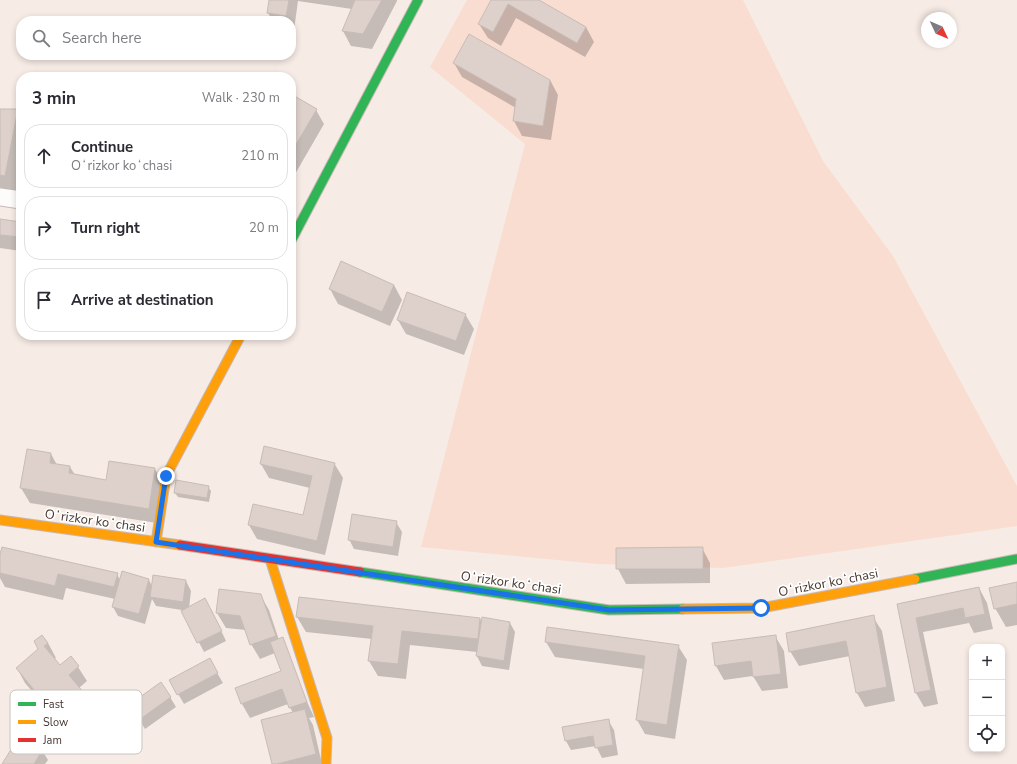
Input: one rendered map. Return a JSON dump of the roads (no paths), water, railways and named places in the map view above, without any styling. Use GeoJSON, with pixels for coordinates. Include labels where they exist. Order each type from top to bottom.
{"type":"FeatureCollection","features":[{"type":"Feature","properties":{"kind":"main road"},"geometry":{"type":"LineString","coordinates":[[296,230],[418,0]]}},
{"type":"Feature","properties":{"kind":"main road"},"geometry":{"type":"LineString","coordinates":[[156,542],[166,476],[238,340]]}},
{"type":"Feature","properties":{"kind":"main road","name":"Oʻrizkor koʻchasi"},"geometry":{"type":"LineString","coordinates":[[0,520],[609,610],[761,608],[1017,559]]}},
{"type":"Feature","properties":{"kind":"main road"},"geometry":{"type":"LineString","coordinates":[[270,559],[327,738],[326,764]]}},
{"type":"Feature","properties":{"kind":"street"},"geometry":{"type":"LineString","coordinates":[[0,197],[16,199]]}}]}
